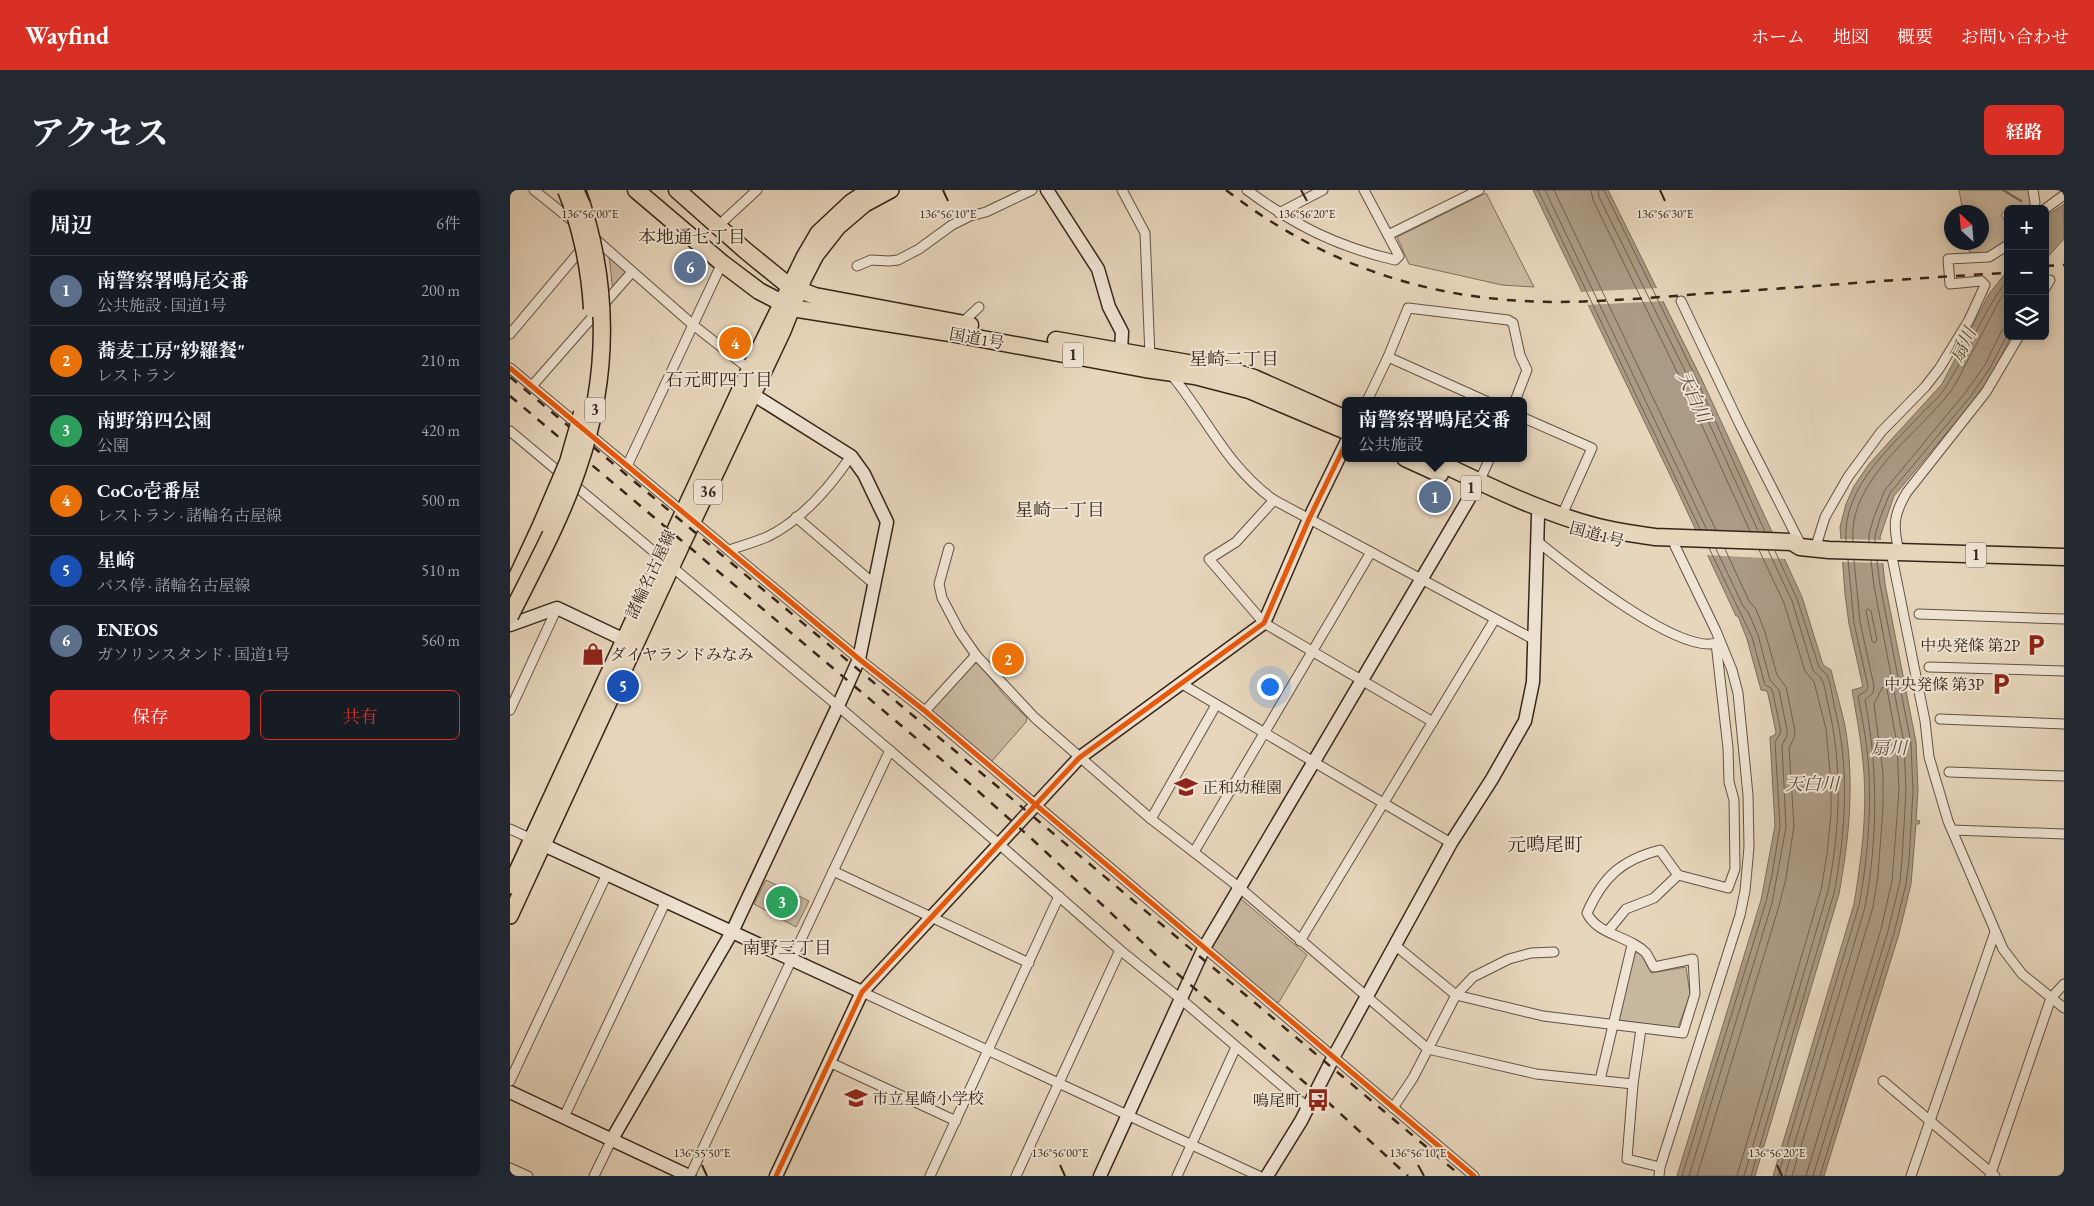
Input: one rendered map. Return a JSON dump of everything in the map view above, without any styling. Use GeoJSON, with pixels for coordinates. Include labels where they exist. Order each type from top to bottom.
{"type":"FeatureCollection","features":[{"type":"Feature","properties":{"kind":"highway","name":"3"},"geometry":{"type":"LineString","coordinates":[[510,592],[556,493],[568,462],[579,430],[589,377],[592,302],[581,237],[566,190]]}},
{"type":"Feature","properties":{"kind":"highway","name":"3"},"geometry":{"type":"LineString","coordinates":[[511,625],[578,469],[588,438],[598,393],[603,342],[601,286],[594,244],[577,190]]}},
{"type":"Feature","properties":{"kind":"highway","name":"国道1号"},"geometry":{"type":"LineString","coordinates":[[636,190],[722,263],[759,291],[787,305],[1070,360],[1195,376],[1249,390],[1342,429]]}},
{"type":"Feature","properties":{"kind":"highway","name":"国道1号"},"geometry":{"type":"LineString","coordinates":[[677,190],[746,252],[794,288],[815,296],[961,324],[1228,370],[1254,378],[1342,417]]}},
{"type":"Feature","properties":{"kind":"highway","name":"国道1号"},"geometry":{"type":"LineString","coordinates":[[1415,462],[1611,540],[1655,546],[1676,544],[2064,558]]}},
{"type":"Feature","properties":{"kind":"highway","name":"国道1号"},"geometry":{"type":"LineString","coordinates":[[1437,462],[1476,486]]}},
{"type":"Feature","properties":{"kind":"highway","name":"国道1号"},"geometry":{"type":"LineString","coordinates":[[1539,512],[1562,515],[1606,529],[1648,536],[1676,544]]}},
{"type":"Feature","properties":{"kind":"main road","name":"諸輪名古屋線"},"geometry":{"type":"LineString","coordinates":[[510,916],[538,842],[666,564],[755,374],[784,331],[787,305],[818,233],[851,202],[870,190]]}},
{"type":"Feature","properties":{"kind":"main road","name":"諸輪名古屋線"},"geometry":{"type":"LineString","coordinates":[[794,288],[838,227],[865,204],[891,190]]}},
{"type":"Feature","properties":{"kind":"main road","name":"諸輪名古屋線"},"geometry":{"type":"LineString","coordinates":[[689,517],[754,395],[755,374]]}},
{"type":"Feature","properties":{"kind":"main road","name":"諸輪名古屋線"},"geometry":{"type":"LineString","coordinates":[[510,886],[538,842]]}},
{"type":"Feature","properties":{"kind":"street"},"geometry":{"type":"LineString","coordinates":[[534,190],[592,237],[692,324],[755,374]]}},
{"type":"Feature","properties":{"kind":"street"},"geometry":{"type":"LineString","coordinates":[[718,226],[757,190]]}},
{"type":"Feature","properties":{"kind":"street"},"geometry":{"type":"LineString","coordinates":[[856,266],[871,260],[889,262],[898,260],[919,250],[952,225],[970,216],[986,212],[1032,190]]}},
{"type":"Feature","properties":{"kind":"street"},"geometry":{"type":"LineString","coordinates":[[1047,190],[1098,269],[1109,307],[1122,332],[1122,351]]}},
{"type":"Feature","properties":{"kind":"street"},"geometry":{"type":"LineString","coordinates":[[1122,190],[1144,233],[1150,356],[1171,373],[1207,426],[1242,472],[1274,500],[1533,639]]}},
{"type":"Feature","properties":{"kind":"street"},"geometry":{"type":"LineString","coordinates":[[1247,190],[1279,213],[1310,230],[1361,252],[1395,260],[1399,256],[1364,190]]}},
{"type":"Feature","properties":{"kind":"street"},"geometry":{"type":"LineString","coordinates":[[1279,213],[1323,190]]}},
{"type":"Feature","properties":{"kind":"street"},"geometry":{"type":"LineString","coordinates":[[1388,235],[1480,190]]}},
{"type":"Feature","properties":{"kind":"street"},"geometry":{"type":"LineString","coordinates":[[2032,190],[2035,204]]}},
{"type":"Feature","properties":{"kind":"street"},"geometry":{"type":"LineString","coordinates":[[2049,206],[2064,196]]}},
{"type":"Feature","properties":{"kind":"street"},"geometry":{"type":"LineString","coordinates":[[510,334],[592,237]]}},
{"type":"Feature","properties":{"kind":"street"},"geometry":{"type":"LineString","coordinates":[[1806,548],[1848,477],[1881,432],[1925,387],[1954,346],[1985,285],[1982,281],[1950,284],[1948,259],[1989,257],[2004,248]]}},
{"type":"Feature","properties":{"kind":"street"},"geometry":{"type":"LineString","coordinates":[[627,466],[722,263]]}},
{"type":"Feature","properties":{"kind":"street"},"geometry":{"type":"LineString","coordinates":[[532,386],[632,272]]}},
{"type":"Feature","properties":{"kind":"street"},"geometry":{"type":"LineString","coordinates":[[1681,300],[1740,426],[1806,548]]}},
{"type":"Feature","properties":{"kind":"street"},"geometry":{"type":"LineString","coordinates":[[961,324],[979,307]]}},
{"type":"Feature","properties":{"kind":"street"},"geometry":{"type":"LineString","coordinates":[[1369,397],[1388,358],[1408,308],[1508,320],[1513,323],[1520,355],[1527,370],[1517,397]]}},
{"type":"Feature","properties":{"kind":"street"},"geometry":{"type":"LineString","coordinates":[[2018,340],[1986,392],[1898,506],[1895,518],[1893,552],[1925,721],[1929,757],[1952,830],[1995,932],[2012,963],[2022,974],[2064,1008]]}},
{"type":"Feature","properties":{"kind":"street"},"geometry":{"type":"LineString","coordinates":[[1388,358],[1477,397]]}},
{"type":"Feature","properties":{"kind":"street"},"geometry":{"type":"LineString","coordinates":[[510,368],[924,711],[1474,1176]]}},
{"type":"Feature","properties":{"kind":"street"},"geometry":{"type":"LineString","coordinates":[[594,1176],[612,1139],[732,932],[838,706],[859,658],[887,522],[864,474],[851,456],[754,395]]}},
{"type":"Feature","properties":{"kind":"street"},"geometry":{"type":"LineString","coordinates":[[1527,419],[1592,448],[1562,515]]}},
{"type":"Feature","properties":{"kind":"street"},"geometry":{"type":"LineString","coordinates":[[510,431],[666,564],[890,750],[1120,950],[1182,1000],[1307,1107]]}},
{"type":"Feature","properties":{"kind":"street"},"geometry":{"type":"LineString","coordinates":[[776,1176],[862,992],[1079,758],[1264,622],[1309,519],[1342,452]]}},
{"type":"Feature","properties":{"kind":"street"},"geometry":{"type":"LineString","coordinates":[[730,550],[768,536],[796,517],[818,499],[851,456]]}},
{"type":"Feature","properties":{"kind":"street"},"geometry":{"type":"LineString","coordinates":[[1100,1176],[1182,1000],[1204,948],[1363,681],[1488,462]]}},
{"type":"Feature","properties":{"kind":"street"},"geometry":{"type":"LineString","coordinates":[[1274,500],[1236,542],[1210,559],[1264,622],[1433,722]]}},
{"type":"Feature","properties":{"kind":"street"},"geometry":{"type":"LineString","coordinates":[[1267,1176],[1301,1121],[1333,1058],[1451,843],[1492,779],[1525,721],[1533,682],[1536,541],[1539,512]]}},
{"type":"Feature","properties":{"kind":"street"},"geometry":{"type":"LineString","coordinates":[[796,517],[874,584]]}},
{"type":"Feature","properties":{"kind":"street"},"geometry":{"type":"LineString","coordinates":[[1536,541],[1634,613],[1678,637],[1702,645],[1718,642]]}},
{"type":"Feature","properties":{"kind":"street"},"geometry":{"type":"LineString","coordinates":[[1641,1029],[1633,1084],[1627,1159],[1659,1172],[1735,934],[1745,891],[1749,847],[1748,795],[1738,693],[1732,670],[1676,544]]}},
{"type":"Feature","properties":{"kind":"street"},"geometry":{"type":"LineString","coordinates":[[949,548],[939,584],[942,598],[960,632],[976,655],[1035,718],[1079,758],[1152,819],[1240,888],[1428,1049],[1536,1074],[1633,1084]]}},
{"type":"Feature","properties":{"kind":"street"},"geometry":{"type":"LineString","coordinates":[[1194,852],[1371,552]]}},
{"type":"Feature","properties":{"kind":"street"},"geometry":{"type":"LineString","coordinates":[[510,710],[557,608]]}},
{"type":"Feature","properties":{"kind":"street"},"geometry":{"type":"LineString","coordinates":[[511,625],[557,608],[630,643]]}},
{"type":"Feature","properties":{"kind":"street"},"geometry":{"type":"LineString","coordinates":[[1919,614],[2064,619]]}},
{"type":"Feature","properties":{"kind":"street"},"geometry":{"type":"LineString","coordinates":[[1300,941],[1495,619]]}},
{"type":"Feature","properties":{"kind":"street"},"geometry":{"type":"LineString","coordinates":[[1396,946],[1456,995],[1543,1016],[1683,1033],[1695,994],[1693,959],[1654,968],[1646,953],[1608,930],[1595,925],[1586,913],[1597,891],[1618,868],[1641,855],[1660,850],[1678,875],[1728,888],[1735,869],[1734,800],[1729,782],[1728,748],[1718,642]]}},
{"type":"Feature","properties":{"kind":"street"},"geometry":{"type":"LineString","coordinates":[[924,711],[976,655]]}},
{"type":"Feature","properties":{"kind":"street"},"geometry":{"type":"LineString","coordinates":[[1929,666],[2064,671]]}},
{"type":"Feature","properties":{"kind":"street"},"geometry":{"type":"LineString","coordinates":[[1182,684],[1451,843]]}},
{"type":"Feature","properties":{"kind":"street"},"geometry":{"type":"LineString","coordinates":[[1152,819],[1216,705]]}},
{"type":"Feature","properties":{"kind":"street"},"geometry":{"type":"LineString","coordinates":[[1940,719],[2064,724]]}},
{"type":"Feature","properties":{"kind":"street"},"geometry":{"type":"LineString","coordinates":[[510,1092],[690,1176],[890,750]]}},
{"type":"Feature","properties":{"kind":"street"},"geometry":{"type":"LineString","coordinates":[[1949,772],[2064,776]]}},
{"type":"Feature","properties":{"kind":"street"},"geometry":{"type":"LineString","coordinates":[[510,829],[1127,1117],[1258,1176]]}},
{"type":"Feature","properties":{"kind":"street"},"geometry":{"type":"LineString","coordinates":[[1952,830],[2064,834]]}},
{"type":"Feature","properties":{"kind":"street"},"geometry":{"type":"LineString","coordinates":[[833,871],[1029,963]]}},
{"type":"Feature","properties":{"kind":"street"},"geometry":{"type":"LineString","coordinates":[[510,1081],[607,874]]}},
{"type":"Feature","properties":{"kind":"street"},"geometry":{"type":"LineString","coordinates":[[1608,930],[1626,909],[1654,898],[1678,875]]}},
{"type":"Feature","properties":{"kind":"street"},"geometry":{"type":"LineString","coordinates":[[930,1176],[1059,896]]}},
{"type":"Feature","properties":{"kind":"street"},"geometry":{"type":"LineString","coordinates":[[564,1117],[666,901]]}},
{"type":"Feature","properties":{"kind":"street"},"geometry":{"type":"LineString","coordinates":[[1911,1176],[1995,932]]}},
{"type":"Feature","properties":{"kind":"street"},"geometry":{"type":"LineString","coordinates":[[1600,1080],[1632,945]]}},
{"type":"Feature","properties":{"kind":"street"},"geometry":{"type":"LineString","coordinates":[[1016,1176],[1120,950]]}},
{"type":"Feature","properties":{"kind":"street"},"geometry":{"type":"LineString","coordinates":[[1393,1108],[1413,1078],[1456,995],[1473,977],[1509,959],[1531,953],[1554,952]]}},
{"type":"Feature","properties":{"kind":"street"},"geometry":{"type":"LineString","coordinates":[[1883,1081],[1992,1175],[2051,998],[2064,984]]}},
{"type":"Feature","properties":{"kind":"street"},"geometry":{"type":"LineString","coordinates":[[1177,1176],[1236,1046]]}},
{"type":"Feature","properties":{"kind":"street"},"geometry":{"type":"LineString","coordinates":[[829,1062],[956,1121]]}},
{"type":"Feature","properties":{"kind":"street"},"geometry":{"type":"LineString","coordinates":[[510,1168],[528,1176]]}},
{"type":"Feature","properties":{"kind":"shaded area"},"geometry":{"type":"Polygon","coordinates":[[[1959,190],[2029,190],[2032,205],[2004,205],[2004,212],[2001,215],[2004,220],[2004,244],[1990,253],[1970,255],[1969,250],[1989,250],[1989,205],[1962,205],[1959,190]]]}},
{"type":"Feature","properties":{"kind":"shaded area"},"geometry":{"type":"Polygon","coordinates":[[[1486,193],[1534,287],[1502,285],[1409,264],[1397,237],[1486,193]]]}},
{"type":"Feature","properties":{"kind":"shaded area"},"geometry":{"type":"Polygon","coordinates":[[[609,256],[629,272],[613,291],[609,256]]]}},
{"type":"Feature","properties":{"kind":"shaded area"},"geometry":{"type":"Polygon","coordinates":[[[978,663],[1004,695],[1027,718],[1026,722],[992,761],[986,760],[930,712],[973,664],[978,663]]]}},
{"type":"Feature","properties":{"kind":"shaded area"},"geometry":{"type":"Polygon","coordinates":[[[766,880],[809,901],[796,927],[754,904],[766,880]]]}},
{"type":"Feature","properties":{"kind":"shaded area"},"geometry":{"type":"Polygon","coordinates":[[[1240,898],[1307,955],[1279,1002],[1273,1002],[1213,950],[1212,946],[1240,898]]]}},
{"type":"Feature","properties":{"kind":"shaded area"},"geometry":{"type":"Polygon","coordinates":[[[1640,952],[1651,973],[1686,967],[1690,994],[1678,1028],[1617,1020],[1632,954],[1640,952]]]}},
{"type":"Feature","properties":{"kind":"water","name":"天白川"},"geometry":{"type":"Polygon","coordinates":[[[1533,190],[1608,190],[1701,378],[1802,597],[1823,665],[1831,670],[1845,726],[1850,768],[1850,810],[1839,894],[1755,1176],[1677,1176],[1761,900],[1775,826],[1770,737],[1775,735],[1776,732],[1768,694],[1767,691],[1761,690],[1747,639],[1738,616],[1736,616],[1533,190]]]}},
{"type":"Feature","properties":{"kind":"water"},"geometry":{"type":"Polygon","coordinates":[[[2064,204],[2064,239],[2049,256],[2049,250],[2049,214],[2064,204]]]}},
{"type":"Feature","properties":{"kind":"water","name":"扇川"},"geometry":{"type":"Polygon","coordinates":[[[2004,275],[2004,340],[2009,340],[1994,371],[1974,400],[1894,496],[1880,537],[1885,584],[1916,742],[1918,791],[1916,820],[1920,821],[1919,824],[1916,824],[1911,884],[1899,934],[1824,1176],[1773,1176],[1854,904],[1863,839],[1864,774],[1861,742],[1852,690],[1863,687],[1849,624],[1840,527],[1846,504],[1854,486],[1869,464],[1942,384],[1989,294],[2004,275]]]}},
{"type":"Feature","properties":{"kind":"pier"},"geometry":{"type":"Polygon","coordinates":[[[1659,288],[1666,301],[1585,305],[1579,292],[1659,288]]]}},
{"type":"Feature","properties":{"kind":"pier"},"geometry":{"type":"Polygon","coordinates":[[[1693,532],[1775,535],[1787,559],[1704,555],[1693,532]]]}},
{"type":"Feature","properties":{"kind":"pier"},"geometry":{"type":"Polygon","coordinates":[[[1839,539],[1883,540],[1885,563],[1840,562],[1839,539]]]}},
{"type":"Feature","properties":{"kind":"waterway"},"geometry":{"type":"LineString","coordinates":[[2003,190],[2021,201]]}},
{"type":"Feature","properties":{"kind":"railway"},"geometry":{"type":"LineString","coordinates":[[1226,190],[1263,217],[1341,259],[1381,274],[1422,286],[1464,295],[1508,300],[1554,302],[1613,300],[2004,273]]}},
{"type":"Feature","properties":{"kind":"railway"},"geometry":{"type":"LineString","coordinates":[[2049,266],[2064,265]]}},
{"type":"Feature","properties":{"kind":"railway"},"geometry":{"type":"LineString","coordinates":[[510,377],[1461,1176]]}},
{"type":"Feature","properties":{"kind":"railway"},"geometry":{"type":"LineString","coordinates":[[510,396],[961,776],[1033,840],[1159,958],[1331,1105],[1408,1176]]}},
{"type":"Feature","properties":{"kind":"cycle path"},"geometry":{"type":"LineString","coordinates":[[510,368],[859,659],[925,711],[1474,1176]]}},
{"type":"Feature","properties":{"kind":"cycle path"},"geometry":{"type":"LineString","coordinates":[[776,1176],[862,992],[1079,758],[1264,623],[1309,519],[1342,451]]}},
{"type":"Feature","properties":{"kind":"place","name":"ENEOS"},"geometry":{"type":"Point","coordinates":[690,267]}},
{"type":"Feature","properties":{"kind":"place","name":"CoCo壱番屋"},"geometry":{"type":"Point","coordinates":[735,343]}},
{"type":"Feature","properties":{"kind":"place","name":"南警察署鳴尾交番"},"geometry":{"type":"Point","coordinates":[1435,497]}},
{"type":"Feature","properties":{"kind":"place","name":"中央発條 第2P"},"geometry":{"type":"Point","coordinates":[2036,645]}},
{"type":"Feature","properties":{"kind":"place","name":"ダイヤランドみなみ"},"geometry":{"type":"Point","coordinates":[593,654]}},
{"type":"Feature","properties":{"kind":"place","name":"蕎麦工房\"紗羅餐\""},"geometry":{"type":"Point","coordinates":[1008,659]}},
{"type":"Feature","properties":{"kind":"place","name":"中央発條 第3P"},"geometry":{"type":"Point","coordinates":[2001,684]}},
{"type":"Feature","properties":{"kind":"place","name":"星崎"},"geometry":{"type":"Point","coordinates":[623,686]}},
{"type":"Feature","properties":{"kind":"place","name":"正和幼稚園"},"geometry":{"type":"Point","coordinates":[1186,787]}},
{"type":"Feature","properties":{"kind":"place","name":"南野第四公園"},"geometry":{"type":"Point","coordinates":[782,902]}},
{"type":"Feature","properties":{"kind":"place","name":"市立星崎小学校"},"geometry":{"type":"Point","coordinates":[856,1098]}},
{"type":"Feature","properties":{"kind":"place","name":"鳴尾町"},"geometry":{"type":"Point","coordinates":[1318,1100]}},
{"type":"Feature","properties":{"kind":"district","name":"本地通七丁目"},"geometry":{"type":"Point","coordinates":[692,237]}},
{"type":"Feature","properties":{"kind":"district","name":"星崎二丁目"},"geometry":{"type":"Point","coordinates":[1234,359]}},
{"type":"Feature","properties":{"kind":"district","name":"石元町四丁目"},"geometry":{"type":"Point","coordinates":[719,380]}},
{"type":"Feature","properties":{"kind":"district","name":"星崎一丁目"},"geometry":{"type":"Point","coordinates":[1060,510]}},
{"type":"Feature","properties":{"kind":"district","name":"元鳴尾町"},"geometry":{"type":"Point","coordinates":[1545,844]}},
{"type":"Feature","properties":{"kind":"district","name":"南野三丁目"},"geometry":{"type":"Point","coordinates":[787,948]}}]}
